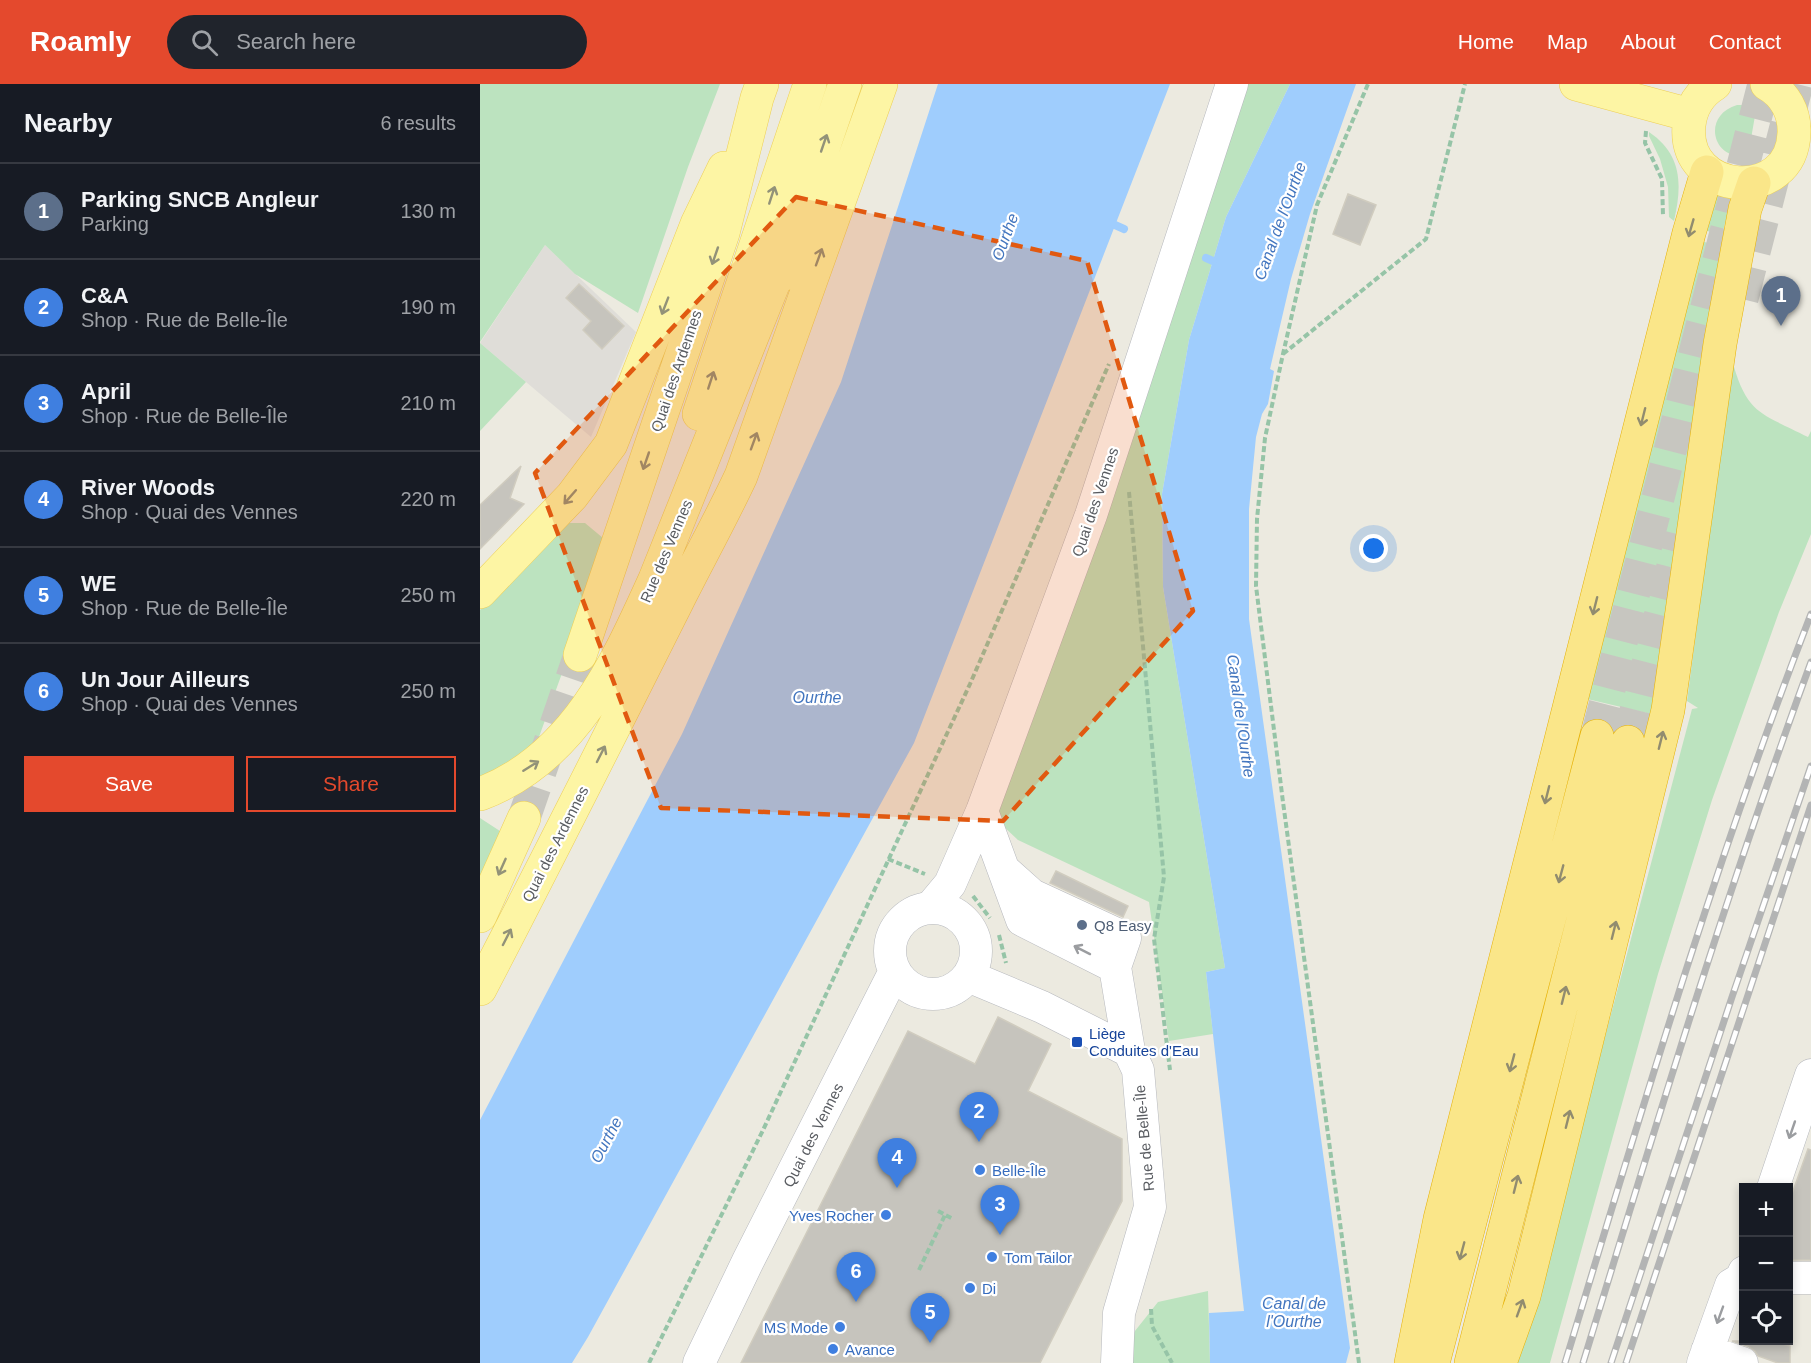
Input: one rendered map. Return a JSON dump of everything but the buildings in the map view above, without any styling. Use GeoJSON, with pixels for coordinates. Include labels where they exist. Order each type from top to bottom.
{"type":"FeatureCollection","features":[{"type":"Feature","properties":{"kind":"highway"},"geometry":{"type":"LineString","coordinates":[[1411,1363],[1443,1208],[1689,233],[1707,172]]}},
{"type":"Feature","properties":{"kind":"highway"},"geometry":{"type":"LineString","coordinates":[[1500,1363],[1524,1296],[1668,710],[1720,344],[1745,209],[1754,183]]}},
{"type":"Feature","properties":{"kind":"highway"},"geometry":{"type":"LineString","coordinates":[[1433,1363],[1612,739],[1471,1363]]}},
{"type":"Feature","properties":{"kind":"main road"},"geometry":{"type":"LineString","coordinates":[[608,673],[676,483],[810,84]]}},
{"type":"Feature","properties":{"kind":"main road","name":"Quai des Ardennes"},"geometry":{"type":"LineString","coordinates":[[693,569],[784,257],[845,84]]}},
{"type":"Feature","properties":{"kind":"main road","name":"Quai des Ardennes"},"geometry":{"type":"LineString","coordinates":[[480,989],[741,476],[881,84]]}},
{"type":"Feature","properties":{"kind":"main road"},"geometry":{"type":"LineString","coordinates":[[1575,84],[1648,115],[1690,115]]}},
{"type":"Feature","properties":{"kind":"main road"},"geometry":{"type":"LineString","coordinates":[[1716,84],[1707,89],[1697,101],[1690,115],[1688,136],[1694,156],[1707,172],[1729,183],[1754,183],[1772,175],[1786,161],[1794,143],[1795,123],[1788,104],[1773,86]]}},
{"type":"Feature","properties":{"kind":"main road"},"geometry":{"type":"LineString","coordinates":[[480,592],[572,496],[611,444],[697,224],[759,91]]}},
{"type":"Feature","properties":{"kind":"main road","name":"Quai des Ardennes"},"geometry":{"type":"LineString","coordinates":[[580,655],[723,233],[759,91]]}},
{"type":"Feature","properties":{"kind":"main road","name":"Rue des Vennes"},"geometry":{"type":"LineString","coordinates":[[480,794],[495,789],[543,759],[576,724],[608,673],[633,628],[655,579],[784,257]]}},
{"type":"Feature","properties":{"kind":"main road"},"geometry":{"type":"LineString","coordinates":[[480,916],[524,818]]}},
{"type":"Feature","properties":{"kind":"street","name":"Quai des Vennes"},"geometry":{"type":"LineString","coordinates":[[930,908],[950,884],[982,811],[1091,515],[1232,84]]}},
{"type":"Feature","properties":{"kind":"street","name":"Rue de Belle-Île"},"geometry":{"type":"LineString","coordinates":[[982,811],[1022,920],[1115,967],[1129,1051],[1138,1070],[1150,1207],[1119,1313],[1117,1363]]}},
{"type":"Feature","properties":{"kind":"street"},"geometry":{"type":"LineString","coordinates":[[930,908],[944,909],[957,915],[967,924],[974,936],[977,950],[975,964],[968,976],[958,987],[945,993],[930,994],[916,991],[904,983],[895,972],[891,958],[891,944],[895,930],[904,919],[916,911],[930,908]]}},
{"type":"Feature","properties":{"kind":"street","name":"Quai des Vennes"},"geometry":{"type":"LineString","coordinates":[[699,1363],[748,1261],[895,972]]}},
{"type":"Feature","properties":{"kind":"street"},"geometry":{"type":"LineString","coordinates":[[968,976],[1042,1007],[1129,1051]]}},
{"type":"Feature","properties":{"kind":"street"},"geometry":{"type":"LineString","coordinates":[[1775,1183],[1811,1075]]}},
{"type":"Feature","properties":{"kind":"street"},"geometry":{"type":"LineString","coordinates":[[1793,1278],[1811,1278]]}},
{"type":"Feature","properties":{"kind":"street"},"geometry":{"type":"LineString","coordinates":[[1739,1280],[1731,1285],[1705,1357],[1742,1363]]}},
{"type":"Feature","properties":{"kind":"path"},"geometry":{"type":"LineString","coordinates":[[1359,1363],[1256,586],[1257,519],[1265,438],[1283,354],[1317,205],[1368,84]]}},
{"type":"Feature","properties":{"kind":"path"},"geometry":{"type":"LineString","coordinates":[[1283,354],[1426,239],[1465,84]]}},
{"type":"Feature","properties":{"kind":"path"},"geometry":{"type":"LineString","coordinates":[[1648,115],[1645,143],[1662,179],[1663,225]]}},
{"type":"Feature","properties":{"kind":"path"},"geometry":{"type":"LineString","coordinates":[[649,1363],[764,1128],[970,684],[1110,361]]}},
{"type":"Feature","properties":{"kind":"path"},"geometry":{"type":"LineString","coordinates":[[1129,486],[1164,877],[1154,939],[1170,1070]]}},
{"type":"Feature","properties":{"kind":"path"},"geometry":{"type":"LineString","coordinates":[[888,859],[950,884],[975,897],[991,920]]}},
{"type":"Feature","properties":{"kind":"path"},"geometry":{"type":"LineString","coordinates":[[997,928],[1006,965]]}},
{"type":"Feature","properties":{"kind":"path"},"geometry":{"type":"LineString","coordinates":[[938,1211],[953,1220]]}},
{"type":"Feature","properties":{"kind":"path"},"geometry":{"type":"LineString","coordinates":[[919,1270],[945,1215]]}},
{"type":"Feature","properties":{"kind":"path"},"geometry":{"type":"LineString","coordinates":[[1151,1306],[1152,1326],[1172,1363]]}},
{"type":"Feature","properties":{"kind":"highlighted area"},"geometry":{"type":"Polygon","coordinates":[[[796,197],[1087,261],[1193,611],[1003,821],[661,808],[535,473],[796,197]]]}},
{"type":"Feature","properties":{"kind":"shaded area"},"geometry":{"type":"Polygon","coordinates":[[[545,245],[636,332],[591,437],[480,343],[545,245]]]}},
{"type":"Feature","properties":{"kind":"green space"},"geometry":{"type":"Polygon","coordinates":[[[480,84],[720,84],[688,167],[638,313],[575,274],[545,245],[480,342],[480,84]]]}},
{"type":"Feature","properties":{"kind":"green space"},"geometry":{"type":"Polygon","coordinates":[[[1246,84],[1290,84],[1226,217],[1189,340],[1162,494],[1163,587],[1225,968],[1206,972],[1213,1034],[1169,1041],[1149,902],[1018,840],[986,810],[1246,84]]]}},
{"type":"Feature","properties":{"kind":"green space"},"geometry":{"type":"Polygon","coordinates":[[[1737,105],[1756,110],[1748,156],[1735,156],[1726,152],[1719,145],[1716,136],[1715,127],[1719,118],[1726,110],[1737,105]]]}},
{"type":"Feature","properties":{"kind":"green space"},"geometry":{"type":"Polygon","coordinates":[[[1649,132],[1660,141],[1674,161],[1679,184],[1674,221],[1669,217],[1668,187],[1649,132]]]}},
{"type":"Feature","properties":{"kind":"green space"},"geometry":{"type":"Polygon","coordinates":[[[1707,193],[1731,200],[1722,235],[1700,229],[1707,193]]]}},
{"type":"Feature","properties":{"kind":"green space"},"geometry":{"type":"Polygon","coordinates":[[[1698,240],[1721,247],[1686,514],[1655,715],[1583,698],[1698,240]]]}},
{"type":"Feature","properties":{"kind":"green space"},"geometry":{"type":"Polygon","coordinates":[[[480,343],[526,382],[480,431],[480,343]]]}},
{"type":"Feature","properties":{"kind":"green space"},"geometry":{"type":"Polygon","coordinates":[[[1732,360],[1744,392],[1758,410],[1767,417],[1808,437],[1811,431],[1811,534],[1779,612],[1712,800],[1658,974],[1550,1363],[1507,1363],[1593,1082],[1692,709],[1698,708],[1687,701],[1732,360]]]}},
{"type":"Feature","properties":{"kind":"green space"},"geometry":{"type":"Polygon","coordinates":[[[565,523],[585,523],[609,543],[535,748],[480,787],[480,610],[565,523]]]}},
{"type":"Feature","properties":{"kind":"green space"},"geometry":{"type":"Polygon","coordinates":[[[480,818],[503,833],[480,878],[480,818]]]}},
{"type":"Feature","properties":{"kind":"green space"},"geometry":{"type":"Polygon","coordinates":[[[1208,1291],[1210,1363],[1130,1363],[1131,1336],[1158,1302],[1208,1291]]]}},
{"type":"Feature","properties":{"kind":"water","name":"Ourthe"},"geometry":{"type":"Polygon","coordinates":[[[938,84],[1170,84],[914,743],[572,1363],[480,1363],[480,1120],[682,734],[841,382],[938,84]]]}},
{"type":"Feature","properties":{"kind":"water","name":"Canal de l'Ourthe"},"geometry":{"type":"Polygon","coordinates":[[[1290,84],[1356,84],[1310,214],[1291,279],[1270,369],[1274,371],[1268,404],[1262,414],[1256,437],[1249,509],[1249,619],[1350,1348],[1346,1363],[1210,1363],[1209,1313],[1244,1311],[1206,972],[1225,968],[1163,587],[1162,494],[1189,340],[1226,217],[1290,84]]]}},
{"type":"Feature","properties":{"kind":"waterway"},"geometry":{"type":"LineString","coordinates":[[1115,225],[1124,229]]}},
{"type":"Feature","properties":{"kind":"waterway"},"geometry":{"type":"LineString","coordinates":[[1206,258],[1213,261]]}},
{"type":"Feature","properties":{"kind":"tunnel"},"geometry":{"type":"LineString","coordinates":[[1597,736],[1764,84]]}},
{"type":"Feature","properties":{"kind":"tunnel"},"geometry":{"type":"LineString","coordinates":[[1742,299],[1797,84]]}},
{"type":"Feature","properties":{"kind":"tunnel"},"geometry":{"type":"LineString","coordinates":[[1628,742],[1681,535]]}},
{"type":"Feature","properties":{"kind":"tunnel"},"geometry":{"type":"LineString","coordinates":[[524,818],[580,655]]}},
{"type":"Feature","properties":{"kind":"railway"},"geometry":{"type":"LineString","coordinates":[[1565,1363],[1711,892],[1811,614]]}},
{"type":"Feature","properties":{"kind":"railway"},"geometry":{"type":"LineString","coordinates":[[1583,1363],[1720,923],[1811,662]]}},
{"type":"Feature","properties":{"kind":"railway"},"geometry":{"type":"LineString","coordinates":[[1611,1363],[1811,766]]}},
{"type":"Feature","properties":{"kind":"railway"},"geometry":{"type":"LineString","coordinates":[[1626,1363],[1811,805]]}},
{"type":"Feature","properties":{"kind":"place","name":"Parking SNCB Angleur"},"geometry":{"type":"Point","coordinates":[1781,326]}},
{"type":"Feature","properties":{"kind":"place","name":"Q8 Easy"},"geometry":{"type":"Point","coordinates":[1082,925]}},
{"type":"Feature","properties":{"kind":"place","name":"Liège Conduites d'Eau"},"geometry":{"type":"Point","coordinates":[1077,1042]}},
{"type":"Feature","properties":{"kind":"place","name":"C&A"},"geometry":{"type":"Point","coordinates":[979,1142]}},
{"type":"Feature","properties":{"kind":"place","name":"Belle-Île"},"geometry":{"type":"Point","coordinates":[980,1170]}},
{"type":"Feature","properties":{"kind":"place","name":"River Woods"},"geometry":{"type":"Point","coordinates":[897,1188]}},
{"type":"Feature","properties":{"kind":"place","name":"Yves Rocher"},"geometry":{"type":"Point","coordinates":[886,1215]}},
{"type":"Feature","properties":{"kind":"place","name":"April"},"geometry":{"type":"Point","coordinates":[1000,1235]}},
{"type":"Feature","properties":{"kind":"place","name":"Tom Tailor"},"geometry":{"type":"Point","coordinates":[992,1257]}},
{"type":"Feature","properties":{"kind":"place","name":"Di"},"geometry":{"type":"Point","coordinates":[970,1288]}},
{"type":"Feature","properties":{"kind":"place","name":"Un Jour Ailleurs"},"geometry":{"type":"Point","coordinates":[856,1302]}},
{"type":"Feature","properties":{"kind":"place","name":"MS Mode"},"geometry":{"type":"Point","coordinates":[840,1327]}},
{"type":"Feature","properties":{"kind":"place","name":"WE"},"geometry":{"type":"Point","coordinates":[930,1343]}},
{"type":"Feature","properties":{"kind":"place","name":"Avance"},"geometry":{"type":"Point","coordinates":[833,1349]}}]}
